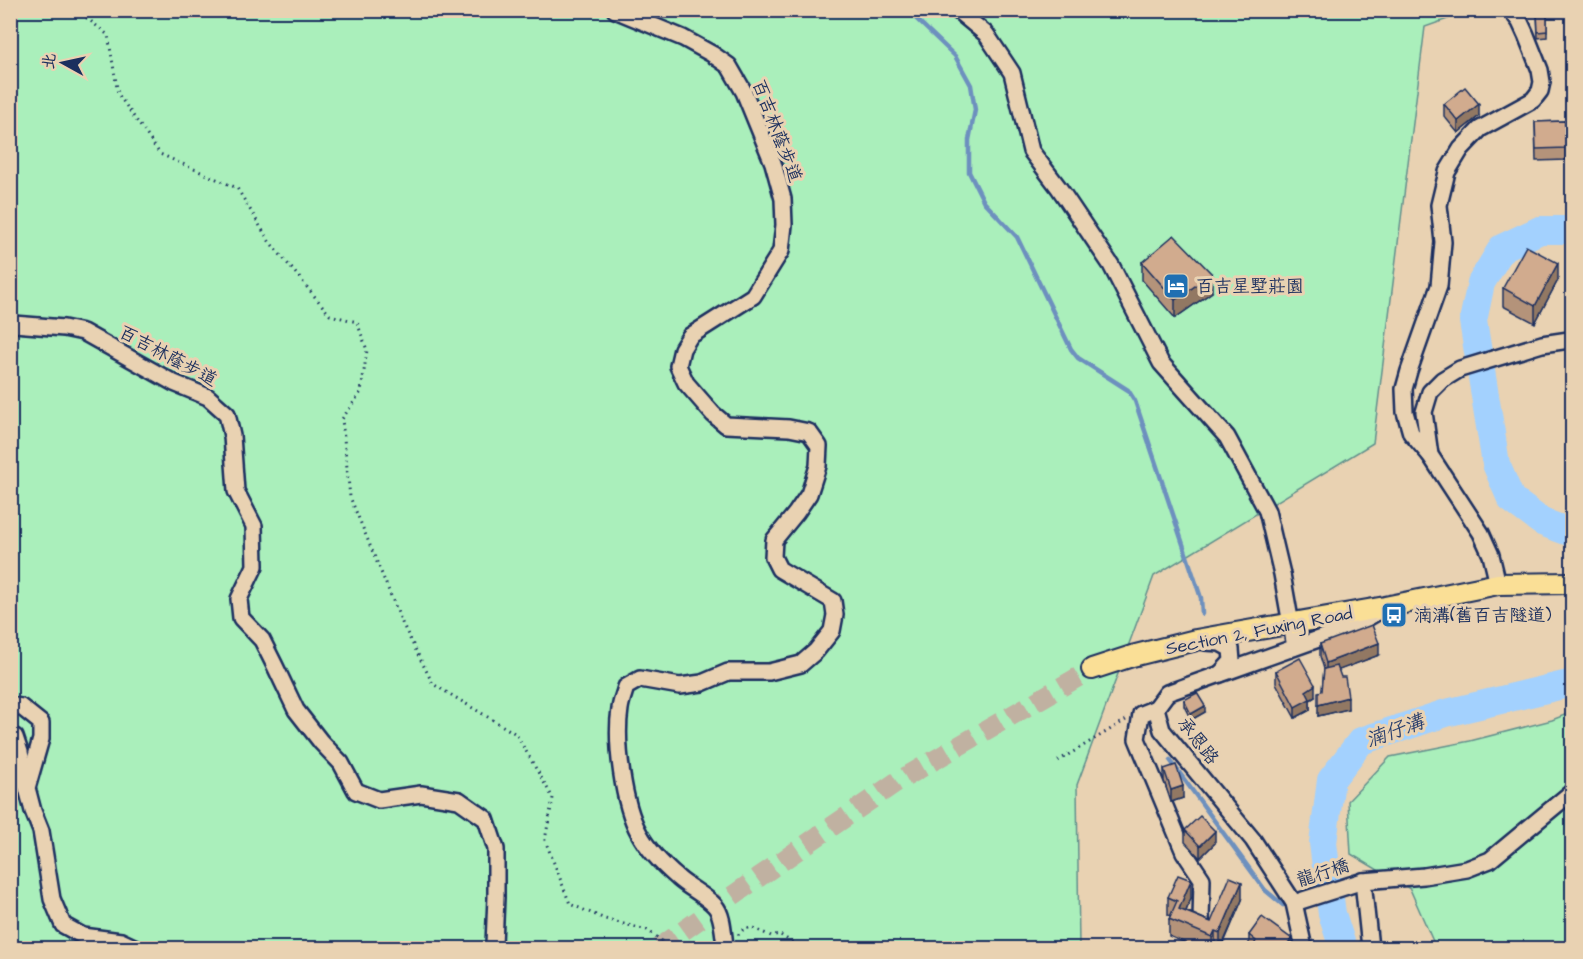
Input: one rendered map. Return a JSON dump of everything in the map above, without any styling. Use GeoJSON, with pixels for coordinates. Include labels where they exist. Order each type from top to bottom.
{"type":"FeatureCollection","features":[{"type":"Feature","properties":{"kind":"main road","name":"Section 2, Fuxing Road"},"geometry":{"type":"LineString","coordinates":[[1092,669],[1196,640],[1385,607],[1498,584],[1572,583]]}},
{"type":"Feature","properties":{"kind":"street","name":"百吉林蔭步道"},"geometry":{"type":"LineString","coordinates":[[615,10],[683,38],[729,66],[744,92],[773,163],[783,199],[784,225],[781,251],[753,296],[690,336],[682,348],[678,366],[686,383],[713,414],[726,425],[789,428],[809,432],[819,446],[818,466],[809,494],[774,540],[773,556],[779,569],[833,601],[835,615],[832,631],[816,651],[801,664],[769,672],[728,672],[702,683],[680,686],[640,679],[626,687],[620,707],[618,732],[622,778],[628,808],[640,834],[654,852],[678,878],[715,906],[721,919],[725,947]]}},
{"type":"Feature","properties":{"kind":"street"},"geometry":{"type":"LineString","coordinates":[[957,10],[986,34],[1012,74],[1030,151],[1059,188],[1111,265],[1161,363],[1227,437],[1256,489],[1267,510],[1282,573],[1295,647]]}},
{"type":"Feature","properties":{"kind":"street"},"geometry":{"type":"LineString","coordinates":[[1498,584],[1491,555],[1481,533],[1430,455],[1411,433],[1405,412],[1404,389],[1439,286],[1443,242],[1440,205],[1447,172],[1461,149],[1480,129],[1533,100],[1540,91],[1542,82],[1540,70],[1520,22],[1511,10]]}},
{"type":"Feature","properties":{"kind":"street"},"geometry":{"type":"LineString","coordinates":[[1526,10],[1526,35]]}},
{"type":"Feature","properties":{"kind":"street","name":"百吉林蔭步道"},"geometry":{"type":"LineString","coordinates":[[10,322],[83,332],[174,383],[208,397],[227,414],[232,436],[236,491],[254,526],[255,566],[239,599],[241,618],[261,640],[296,710],[341,763],[356,791],[379,800],[422,794],[459,801],[486,819],[496,849],[494,944],[497,948]]}},
{"type":"Feature","properties":{"kind":"street"},"geometry":{"type":"LineString","coordinates":[[1430,455],[1424,412],[1430,393],[1442,380],[1460,369],[1542,344],[1569,340],[1572,342]]}},
{"type":"Feature","properties":{"kind":"street","name":"承恩路"},"geometry":{"type":"LineString","coordinates":[[1304,948],[1294,903],[1252,840],[1148,711],[1167,693],[1352,627],[1385,607]]}},
{"type":"Feature","properties":{"kind":"street"},"geometry":{"type":"LineString","coordinates":[[1196,640],[1221,644],[1231,649],[1232,661],[1220,674]]}},
{"type":"Feature","properties":{"kind":"street"},"geometry":{"type":"LineString","coordinates":[[10,705],[21,707],[41,723],[42,739],[27,788]]}},
{"type":"Feature","properties":{"kind":"street"},"geometry":{"type":"LineString","coordinates":[[1148,711],[1137,739],[1184,852],[1202,879],[1201,921]]}},
{"type":"Feature","properties":{"kind":"street"},"geometry":{"type":"LineString","coordinates":[[10,735],[15,736],[20,752],[33,811],[41,831],[52,899],[63,926],[83,936],[121,941],[136,948]]}},
{"type":"Feature","properties":{"kind":"street","name":"龍行橋"},"geometry":{"type":"LineString","coordinates":[[1294,903],[1364,881],[1424,876],[1467,869],[1490,860],[1572,792]]}},
{"type":"Feature","properties":{"kind":"street"},"geometry":{"type":"LineString","coordinates":[[1364,881],[1370,948]]}},
{"type":"Feature","properties":{"kind":"path"},"geometry":{"type":"LineString","coordinates":[[77,10],[108,35],[118,94],[160,154],[237,188],[269,241],[330,315],[357,322],[367,350],[361,392],[342,419],[350,497],[403,625],[433,684],[516,734],[553,798],[545,840],[570,904],[605,920],[647,930],[662,940],[663,948]]}},
{"type":"Feature","properties":{"kind":"path"},"geometry":{"type":"LineString","coordinates":[[1058,761],[1133,716],[1148,711]]}},
{"type":"Feature","properties":{"kind":"path"},"geometry":{"type":"LineString","coordinates":[[725,947],[743,930],[752,927],[771,936],[779,934],[801,948]]}},
{"type":"Feature","properties":{"kind":"green space"},"geometry":{"type":"Polygon","coordinates":[[[10,11],[1470,11],[1425,27],[1373,443],[1154,576],[1077,785],[1079,948],[11,948],[10,11]]]}},
{"type":"Feature","properties":{"kind":"green space"},"geometry":{"type":"Polygon","coordinates":[[[1572,712],[1572,948],[1436,948],[1410,889],[1351,854],[1348,801],[1390,757],[1470,741],[1552,720],[1572,712]]]}},
{"type":"Feature","properties":{"kind":"building"},"geometry":{"type":"Polygon","coordinates":[[[1537,12],[1547,12],[1547,31],[1538,32],[1537,12]]]}},
{"type":"Feature","properties":{"kind":"building"},"geometry":{"type":"Polygon","coordinates":[[[1465,87],[1479,104],[1458,121],[1444,104],[1465,87]]]}},
{"type":"Feature","properties":{"kind":"building"},"geometry":{"type":"Polygon","coordinates":[[[1565,121],[1566,148],[1536,149],[1535,122],[1565,121]]]}},
{"type":"Feature","properties":{"kind":"building"},"geometry":{"type":"Polygon","coordinates":[[[1174,235],[1212,274],[1175,300],[1142,262],[1174,235]]]}},
{"type":"Feature","properties":{"kind":"building"},"geometry":{"type":"Polygon","coordinates":[[[1526,246],[1558,263],[1535,306],[1503,288],[1526,246]]]}},
{"type":"Feature","properties":{"kind":"building"},"geometry":{"type":"Polygon","coordinates":[[[1372,625],[1379,643],[1326,663],[1320,644],[1372,625]]]}},
{"type":"Feature","properties":{"kind":"building"},"geometry":{"type":"Polygon","coordinates":[[[1300,658],[1315,685],[1306,691],[1310,699],[1295,707],[1276,671],[1300,658]]]}},
{"type":"Feature","properties":{"kind":"building"},"geometry":{"type":"Polygon","coordinates":[[[1337,666],[1341,677],[1345,677],[1348,697],[1318,705],[1318,692],[1322,691],[1324,669],[1337,666]]]}},
{"type":"Feature","properties":{"kind":"building"},"geometry":{"type":"Polygon","coordinates":[[[1197,693],[1205,706],[1191,714],[1184,700],[1197,693]]]}},
{"type":"Feature","properties":{"kind":"building"},"geometry":{"type":"Polygon","coordinates":[[[1176,765],[1183,786],[1171,790],[1164,769],[1176,765]]]}},
{"type":"Feature","properties":{"kind":"building"},"geometry":{"type":"Polygon","coordinates":[[[1200,816],[1215,831],[1200,846],[1185,830],[1200,816]]]}},
{"type":"Feature","properties":{"kind":"building"},"geometry":{"type":"Polygon","coordinates":[[[1178,875],[1191,880],[1179,909],[1211,922],[1230,877],[1242,882],[1220,933],[1215,931],[1212,937],[1169,919],[1177,901],[1168,897],[1178,875]]]}},
{"type":"Feature","properties":{"kind":"building"},"geometry":{"type":"Polygon","coordinates":[[[1262,917],[1292,939],[1285,948],[1258,948],[1254,945],[1256,941],[1249,935],[1262,917]]]}},
{"type":"Feature","properties":{"kind":"building"},"geometry":{"type":"Polygon","coordinates":[[[1222,941],[1228,948],[1213,948],[1222,941]]]}},
{"type":"Feature","properties":{"kind":"waterway"},"geometry":{"type":"LineString","coordinates":[[907,10],[955,56],[971,85],[975,110],[969,140],[969,172],[984,202],[1017,237],[1071,349],[1078,358],[1128,390],[1135,401],[1201,598],[1202,614]]}},
{"type":"Feature","properties":{"kind":"waterway","name":"湳仔溝"},"geometry":{"type":"LineString","coordinates":[[1572,230],[1540,230],[1502,248],[1481,283],[1473,321],[1496,464],[1511,499],[1542,522],[1572,533]]}},
{"type":"Feature","properties":{"kind":"waterway","name":"湳仔溝"},"geometry":{"type":"LineString","coordinates":[[1343,948],[1332,914],[1323,843],[1331,780],[1361,741],[1446,713],[1572,683]]}},
{"type":"Feature","properties":{"kind":"waterway"},"geometry":{"type":"LineString","coordinates":[[1170,760],[1265,890],[1283,905]]}},
{"type":"Feature","properties":{"kind":"waterway"},"geometry":{"type":"LineString","coordinates":[[1321,916],[1332,914]]}},
{"type":"Feature","properties":{"kind":"tunnel"},"geometry":{"type":"LineString","coordinates":[[659,948],[895,783],[1092,669]]}},
{"type":"Feature","properties":{"kind":"place","name":"百吉星墅莊園"},"geometry":{"type":"Point","coordinates":[1176,286]}},
{"type":"Feature","properties":{"kind":"place","name":"湳溝(舊百吉隧道)"},"geometry":{"type":"Point","coordinates":[1394,615]}}]}
